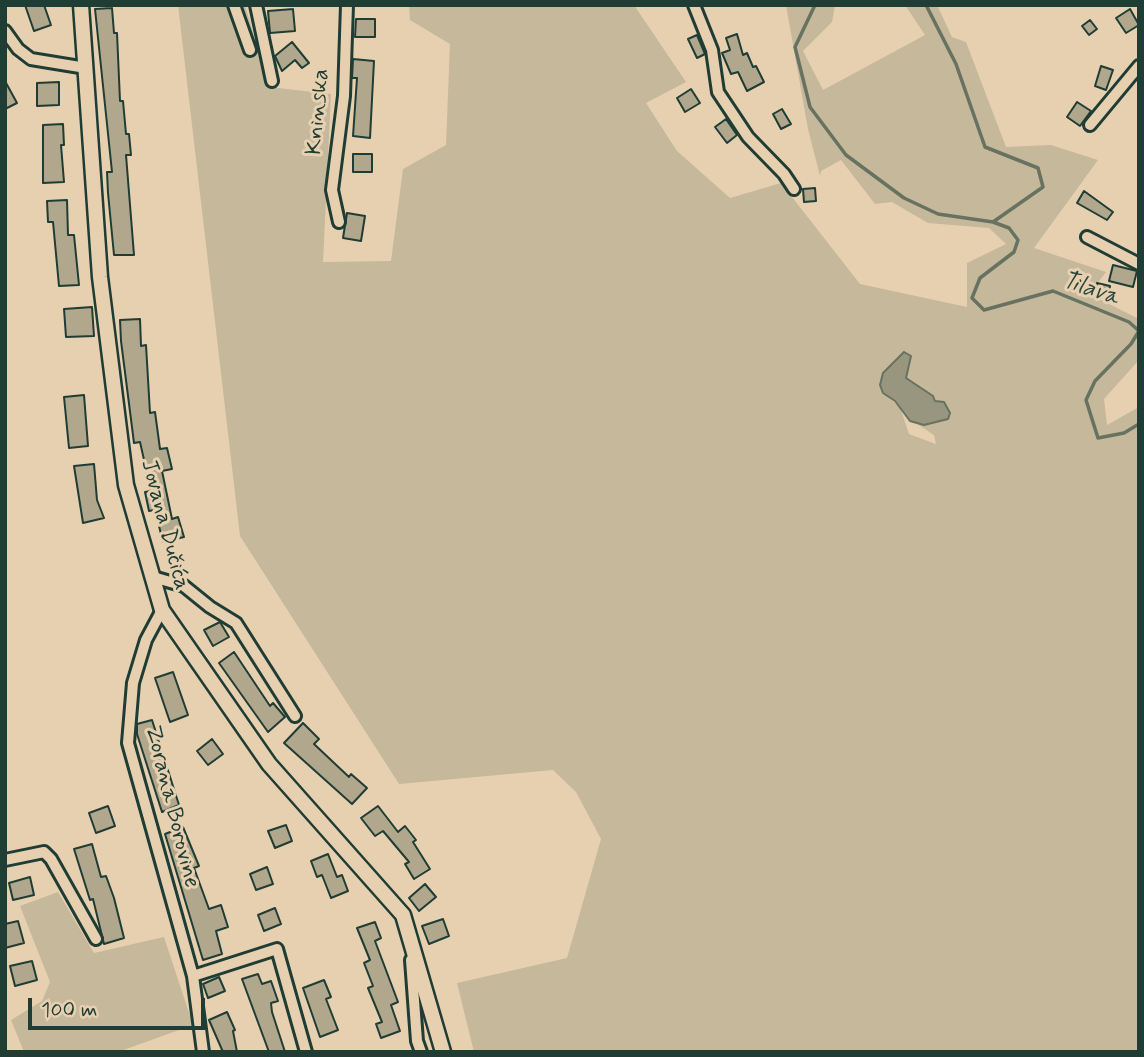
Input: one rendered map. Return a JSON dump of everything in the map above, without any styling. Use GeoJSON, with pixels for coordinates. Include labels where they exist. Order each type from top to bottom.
{"type":"FeatureCollection","features":[{"type":"Feature","properties":{"kind":"main road","name":"Jovana Dučića"},"geometry":{"type":"LineString","coordinates":[[81,5],[100,277],[126,485],[162,610],[269,764],[403,915],[443,1052]]}},
{"type":"Feature","properties":{"kind":"street"},"geometry":{"type":"LineString","coordinates":[[234,5],[250,50]]}},
{"type":"Feature","properties":{"kind":"street"},"geometry":{"type":"LineString","coordinates":[[256,5],[272,81]]}},
{"type":"Feature","properties":{"kind":"street","name":"Kninska"},"geometry":{"type":"LineString","coordinates":[[339,222],[332,190],[344,96],[346,5]]}},
{"type":"Feature","properties":{"kind":"street"},"geometry":{"type":"LineString","coordinates":[[694,5],[716,64],[718,92],[748,137],[784,174],[794,189]]}},
{"type":"Feature","properties":{"kind":"street"},"geometry":{"type":"LineString","coordinates":[[5,31],[18,49],[30,59],[86,68]]}},
{"type":"Feature","properties":{"kind":"street"},"geometry":{"type":"LineString","coordinates":[[1090,125],[1139,66]]}},
{"type":"Feature","properties":{"kind":"street"},"geometry":{"type":"LineString","coordinates":[[1087,237],[1139,264]]}},
{"type":"Feature","properties":{"kind":"street"},"geometry":{"type":"LineString","coordinates":[[153,577],[184,586],[236,623],[295,716]]}},
{"type":"Feature","properties":{"kind":"street","name":"Zorana Borovine"},"geometry":{"type":"LineString","coordinates":[[162,610],[146,640],[133,683],[128,743],[193,976],[203,1052]]}},
{"type":"Feature","properties":{"kind":"street"},"geometry":{"type":"LineString","coordinates":[[5,860],[44,852],[51,859],[96,939]]}},
{"type":"Feature","properties":{"kind":"street"},"geometry":{"type":"LineString","coordinates":[[410,940],[417,1041],[421,1052]]}},
{"type":"Feature","properties":{"kind":"street"},"geometry":{"type":"LineString","coordinates":[[193,976],[277,949],[306,1052]]}},
{"type":"Feature","properties":{"kind":"shaded area"},"geometry":{"type":"Polygon","coordinates":[[[178,5],[245,5],[269,87],[331,94],[323,262],[391,261],[403,169],[446,145],[450,44],[410,20],[409,5],[634,5],[686,82],[646,103],[677,151],[730,198],[781,183],[860,284],[967,307],[967,263],[1006,244],[989,228],[928,223],[892,202],[875,204],[841,160],[821,171],[820,176],[808,129],[786,5],[835,5],[832,22],[803,51],[823,90],[925,35],[905,5],[937,5],[952,37],[966,42],[1006,147],[1051,145],[1098,160],[1034,248],[1106,272],[1089,294],[1139,319],[1139,360],[1104,399],[1107,425],[1139,407],[1139,1052],[474,1052],[457,983],[567,958],[601,839],[576,792],[553,770],[399,784],[240,536],[178,5]],[[903,352],[889,366],[889,398],[900,407],[909,434],[936,444],[934,435],[917,424],[948,419],[933,396],[916,388],[913,382],[906,378],[911,358],[903,352]]]}},
{"type":"Feature","properties":{"kind":"shaded area"},"geometry":{"type":"Polygon","coordinates":[[[904,352],[911,356],[906,378],[933,396],[935,401],[944,402],[950,413],[948,419],[924,425],[910,421],[895,401],[883,393],[880,385],[883,373],[904,352]]]}},
{"type":"Feature","properties":{"kind":"shaded area"},"geometry":{"type":"Polygon","coordinates":[[[58,892],[94,953],[164,937],[193,1025],[118,1052],[24,1052],[11,1020],[42,1001],[50,982],[20,906],[58,892]]]}},
{"type":"Feature","properties":{"kind":"building"},"geometry":{"type":"Polygon","coordinates":[[[25,5],[44,5],[51,25],[34,31],[25,5]]]}},
{"type":"Feature","properties":{"kind":"building"},"geometry":{"type":"Polygon","coordinates":[[[112,8],[114,33],[117,33],[120,101],[123,101],[131,155],[126,155],[134,255],[114,255],[108,193],[107,172],[112,172],[95,9],[112,8]]]}},
{"type":"Feature","properties":{"kind":"building"},"geometry":{"type":"Polygon","coordinates":[[[293,9],[295,31],[270,33],[268,11],[293,9]]]}},
{"type":"Feature","properties":{"kind":"building"},"geometry":{"type":"Polygon","coordinates":[[[1130,9],[1139,25],[1126,33],[1116,18],[1130,9]]]}},
{"type":"Feature","properties":{"kind":"building"},"geometry":{"type":"Polygon","coordinates":[[[356,19],[375,19],[375,37],[355,37],[356,19]]]}},
{"type":"Feature","properties":{"kind":"building"},"geometry":{"type":"Polygon","coordinates":[[[1090,20],[1097,29],[1089,35],[1082,26],[1090,20]]]}},
{"type":"Feature","properties":{"kind":"building"},"geometry":{"type":"Polygon","coordinates":[[[737,34],[743,55],[747,53],[764,82],[747,91],[738,72],[731,74],[722,53],[730,50],[726,38],[737,34]]]}},
{"type":"Feature","properties":{"kind":"building"},"geometry":{"type":"Polygon","coordinates":[[[697,35],[705,54],[697,58],[688,39],[697,35]]]}},
{"type":"Feature","properties":{"kind":"building"},"geometry":{"type":"Polygon","coordinates":[[[292,42],[309,63],[302,68],[295,60],[282,71],[275,56],[292,42]]]}},
{"type":"Feature","properties":{"kind":"building"},"geometry":{"type":"Polygon","coordinates":[[[353,59],[374,61],[370,138],[353,136],[357,78],[352,78],[353,59]]]}},
{"type":"Feature","properties":{"kind":"building"},"geometry":{"type":"Polygon","coordinates":[[[1101,66],[1113,70],[1106,90],[1095,86],[1101,66]]]}},
{"type":"Feature","properties":{"kind":"building"},"geometry":{"type":"Polygon","coordinates":[[[5,81],[17,103],[5,109],[5,81]]]}},
{"type":"Feature","properties":{"kind":"building"},"geometry":{"type":"Polygon","coordinates":[[[59,82],[59,105],[37,106],[37,83],[59,82]]]}},
{"type":"Feature","properties":{"kind":"building"},"geometry":{"type":"Polygon","coordinates":[[[691,89],[700,103],[685,112],[677,98],[691,89]]]}},
{"type":"Feature","properties":{"kind":"building"},"geometry":{"type":"Polygon","coordinates":[[[1077,102],[1091,111],[1080,126],[1067,117],[1077,102]]]}},
{"type":"Feature","properties":{"kind":"building"},"geometry":{"type":"Polygon","coordinates":[[[782,109],[791,124],[781,129],[773,114],[782,109]]]}},
{"type":"Feature","properties":{"kind":"building"},"geometry":{"type":"Polygon","coordinates":[[[726,119],[737,135],[727,143],[715,127],[726,119]]]}},
{"type":"Feature","properties":{"kind":"building"},"geometry":{"type":"Polygon","coordinates":[[[63,124],[64,145],[61,145],[64,182],[43,183],[43,125],[63,124]]]}},
{"type":"Feature","properties":{"kind":"building"},"geometry":{"type":"Polygon","coordinates":[[[353,154],[372,154],[372,172],[353,172],[353,154]]]}},
{"type":"Feature","properties":{"kind":"building"},"geometry":{"type":"Polygon","coordinates":[[[815,188],[816,201],[804,202],[803,189],[815,188]]]}},
{"type":"Feature","properties":{"kind":"building"},"geometry":{"type":"Polygon","coordinates":[[[1084,191],[1113,212],[1107,220],[1077,203],[1084,191]]]}},
{"type":"Feature","properties":{"kind":"building"},"geometry":{"type":"Polygon","coordinates":[[[67,200],[68,235],[74,235],[79,285],[59,286],[53,222],[48,222],[47,201],[67,200]]]}},
{"type":"Feature","properties":{"kind":"building"},"geometry":{"type":"Polygon","coordinates":[[[347,213],[365,216],[361,241],[343,238],[347,213]]]}},
{"type":"Feature","properties":{"kind":"building"},"geometry":{"type":"Polygon","coordinates":[[[1113,265],[1137,271],[1133,287],[1109,281],[1113,265]]]}},
{"type":"Feature","properties":{"kind":"building"},"geometry":{"type":"Polygon","coordinates":[[[1097,283],[1110,286],[1108,296],[1095,294],[1097,283]]]}},
{"type":"Feature","properties":{"kind":"building"},"geometry":{"type":"Polygon","coordinates":[[[92,307],[94,336],[66,337],[64,309],[92,307]]]}},
{"type":"Feature","properties":{"kind":"building"},"geometry":{"type":"Polygon","coordinates":[[[140,319],[141,346],[146,345],[150,413],[155,412],[160,449],[167,448],[172,469],[162,471],[172,519],[178,517],[184,537],[163,542],[155,510],[149,511],[145,492],[151,491],[140,442],[134,443],[121,341],[120,320],[140,319]]]}},
{"type":"Feature","properties":{"kind":"building"},"geometry":{"type":"Polygon","coordinates":[[[84,395],[88,446],[69,448],[64,397],[84,395]]]}},
{"type":"Feature","properties":{"kind":"building"},"geometry":{"type":"Polygon","coordinates":[[[94,464],[97,500],[104,518],[83,523],[74,466],[94,464]]]}},
{"type":"Feature","properties":{"kind":"building"},"geometry":{"type":"Polygon","coordinates":[[[220,622],[229,637],[213,646],[204,630],[220,622]]]}},
{"type":"Feature","properties":{"kind":"building"},"geometry":{"type":"Polygon","coordinates":[[[234,652],[270,706],[273,703],[285,717],[268,732],[219,663],[234,652]]]}},
{"type":"Feature","properties":{"kind":"building"},"geometry":{"type":"Polygon","coordinates":[[[173,672],[188,715],[170,722],[155,678],[173,672]]]}},
{"type":"Feature","properties":{"kind":"building"},"geometry":{"type":"Polygon","coordinates":[[[152,720],[179,805],[162,812],[137,734],[137,724],[152,720]]]}},
{"type":"Feature","properties":{"kind":"building"},"geometry":{"type":"Polygon","coordinates":[[[303,723],[319,739],[314,744],[349,777],[351,774],[367,788],[352,804],[284,743],[303,723]]]}},
{"type":"Feature","properties":{"kind":"building"},"geometry":{"type":"Polygon","coordinates":[[[212,739],[223,754],[208,765],[197,751],[212,739]]]}},
{"type":"Feature","properties":{"kind":"building"},"geometry":{"type":"Polygon","coordinates":[[[108,806],[115,826],[96,833],[89,813],[108,806]]]}},
{"type":"Feature","properties":{"kind":"building"},"geometry":{"type":"Polygon","coordinates":[[[378,806],[398,832],[405,826],[416,840],[413,842],[430,869],[414,879],[405,864],[409,862],[383,831],[375,836],[361,818],[378,806]]]}},
{"type":"Feature","properties":{"kind":"building"},"geometry":{"type":"Polygon","coordinates":[[[286,825],[292,841],[275,848],[268,831],[286,825]]]}},
{"type":"Feature","properties":{"kind":"building"},"geometry":{"type":"Polygon","coordinates":[[[183,827],[199,866],[194,868],[209,909],[221,905],[228,927],[216,931],[222,954],[203,960],[165,834],[183,827]]]}},
{"type":"Feature","properties":{"kind":"building"},"geometry":{"type":"Polygon","coordinates":[[[92,844],[101,877],[106,876],[114,898],[124,938],[104,944],[93,899],[90,900],[74,849],[92,844]]]}},
{"type":"Feature","properties":{"kind":"building"},"geometry":{"type":"Polygon","coordinates":[[[328,854],[337,877],[342,875],[348,891],[331,898],[322,875],[317,877],[311,861],[328,854]]]}},
{"type":"Feature","properties":{"kind":"building"},"geometry":{"type":"Polygon","coordinates":[[[267,867],[273,884],[256,890],[250,874],[267,867]]]}},
{"type":"Feature","properties":{"kind":"building"},"geometry":{"type":"Polygon","coordinates":[[[30,877],[34,895],[13,900],[9,883],[30,877]]]}},
{"type":"Feature","properties":{"kind":"building"},"geometry":{"type":"Polygon","coordinates":[[[425,884],[436,897],[419,911],[409,898],[425,884]]]}},
{"type":"Feature","properties":{"kind":"building"},"geometry":{"type":"Polygon","coordinates":[[[275,908],[281,924],[264,931],[258,915],[275,908]]]}},
{"type":"Feature","properties":{"kind":"building"},"geometry":{"type":"Polygon","coordinates":[[[443,919],[449,936],[429,944],[422,926],[443,919]]]}},
{"type":"Feature","properties":{"kind":"building"},"geometry":{"type":"Polygon","coordinates":[[[18,921],[24,943],[5,948],[5,924],[18,921]]]}},
{"type":"Feature","properties":{"kind":"building"},"geometry":{"type":"Polygon","coordinates":[[[375,922],[381,938],[375,941],[398,1002],[391,1005],[400,1031],[381,1038],[376,1024],[382,1022],[368,988],[373,986],[364,963],[370,960],[357,928],[375,922]]]}},
{"type":"Feature","properties":{"kind":"building"},"geometry":{"type":"Polygon","coordinates":[[[32,961],[37,980],[15,986],[10,966],[32,961]]]}},
{"type":"Feature","properties":{"kind":"building"},"geometry":{"type":"Polygon","coordinates":[[[258,974],[262,984],[271,981],[278,1001],[271,1003],[272,1012],[285,1052],[269,1052],[242,979],[258,974]]]}},
{"type":"Feature","properties":{"kind":"building"},"geometry":{"type":"Polygon","coordinates":[[[219,977],[225,991],[208,998],[203,984],[219,977]]]}},
{"type":"Feature","properties":{"kind":"building"},"geometry":{"type":"Polygon","coordinates":[[[324,980],[331,997],[326,999],[338,1030],[320,1037],[303,988],[324,980]]]}},
{"type":"Feature","properties":{"kind":"building"},"geometry":{"type":"Polygon","coordinates":[[[227,1012],[235,1030],[237,1052],[223,1052],[209,1020],[227,1012]]]}},
{"type":"Feature","properties":{"kind":"waterway","name":"Tilava"},"geometry":{"type":"LineString","coordinates":[[815,5],[795,47],[810,107],[846,155],[904,198],[938,214],[993,222]]}},
{"type":"Feature","properties":{"kind":"waterway","name":"Tilava"},"geometry":{"type":"LineString","coordinates":[[926,5],[956,64],[985,147],[1038,168],[1043,187],[993,222],[1009,228],[1018,240],[1014,252],[980,278],[972,298],[984,310],[1053,291],[1129,322],[1139,331],[1131,344],[1095,381],[1086,400],[1098,438],[1124,433],[1139,424]]}}]}
